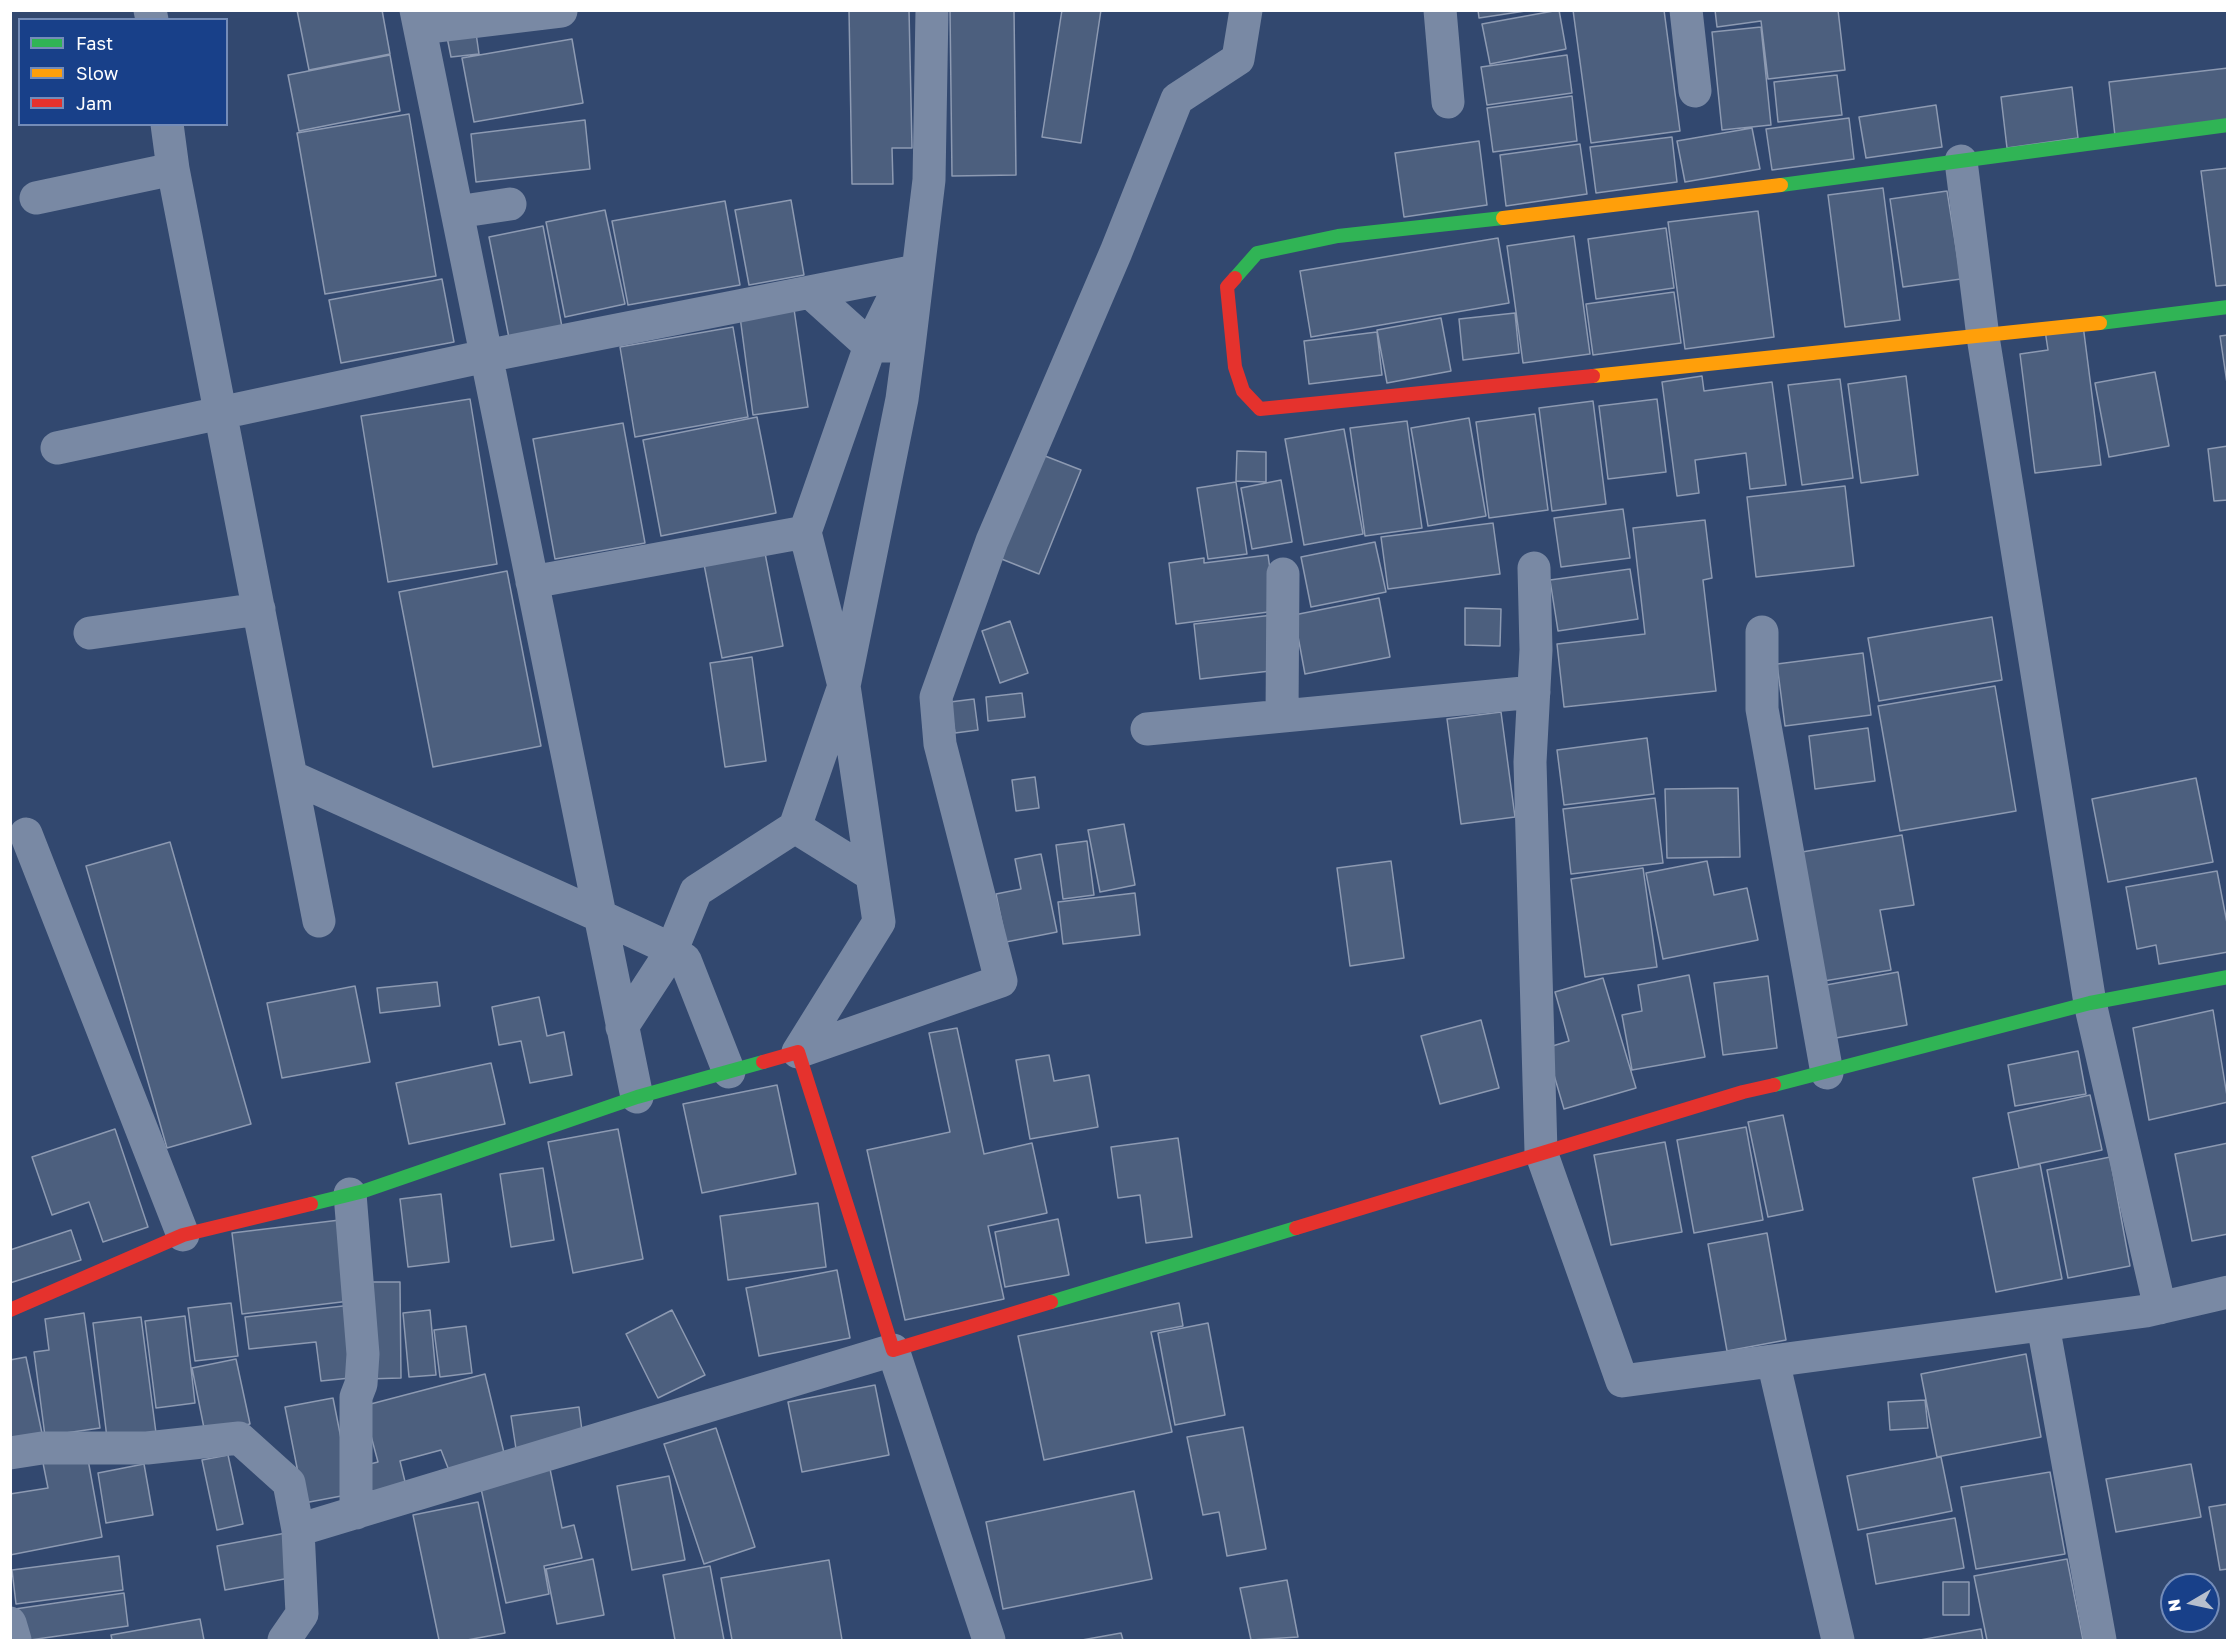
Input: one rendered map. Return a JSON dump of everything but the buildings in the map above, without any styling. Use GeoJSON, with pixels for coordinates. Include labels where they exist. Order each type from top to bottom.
{"type":"FeatureCollection","features":[{"type":"Feature","properties":{"kind":"street"},"geometry":{"type":"LineString","coordinates":[[622,1027],[671,952],[696,891],[795,827],[844,686],[902,399],[909,346],[929,180],[932,10]]}},
{"type":"Feature","properties":{"kind":"street"},"geometry":{"type":"LineString","coordinates":[[10,1310],[183,1235],[350,1194],[637,1097],[798,1052],[1001,981],[940,744],[936,697],[992,541],[1116,252],[1177,99],[1238,59],[1246,10]]}},
{"type":"Feature","properties":{"kind":"street"},"geometry":{"type":"LineString","coordinates":[[1440,10],[1448,102]]}},
{"type":"Feature","properties":{"kind":"street"},"geometry":{"type":"LineString","coordinates":[[1686,10],[1695,91]]}},
{"type":"Feature","properties":{"kind":"street"},"geometry":{"type":"LineString","coordinates":[[561,11],[418,19],[637,1097]]}},
{"type":"Feature","properties":{"kind":"street"},"geometry":{"type":"LineString","coordinates":[[2228,125],[1678,199],[1338,236],[1257,253],[1227,287],[1235,367],[1243,391],[1260,409],[1983,337],[2228,306]]}},
{"type":"Feature","properties":{"kind":"street"},"geometry":{"type":"LineString","coordinates":[[166,126],[319,921]]}},
{"type":"Feature","properties":{"kind":"street"},"geometry":{"type":"LineString","coordinates":[[1961,161],[1983,337],[2090,1003],[2160,1308]]}},
{"type":"Feature","properties":{"kind":"street"},"geometry":{"type":"LineString","coordinates":[[36,198],[173,169]]}},
{"type":"Feature","properties":{"kind":"street"},"geometry":{"type":"LineString","coordinates":[[457,212],[510,204]]}},
{"type":"Feature","properties":{"kind":"street"},"geometry":{"type":"LineString","coordinates":[[57,448],[486,356],[906,273],[870,346],[805,532],[844,686],[879,922],[798,1052],[893,1350],[980,1638]]}},
{"type":"Feature","properties":{"kind":"street"},"geometry":{"type":"LineString","coordinates":[[810,292],[870,346],[909,346]]}},
{"type":"Feature","properties":{"kind":"street"},"geometry":{"type":"LineString","coordinates":[[532,582],[805,532]]}},
{"type":"Feature","properties":{"kind":"street"},"geometry":{"type":"LineString","coordinates":[[1534,568],[1534,692],[1530,762],[1541,1152],[1622,1381],[2160,1308],[2228,1292]]}},
{"type":"Feature","properties":{"kind":"street"},"geometry":{"type":"LineString","coordinates":[[1282,716],[1283,574]]}},
{"type":"Feature","properties":{"kind":"street"},"geometry":{"type":"LineString","coordinates":[[90,633],[259,609]]}},
{"type":"Feature","properties":{"kind":"street"},"geometry":{"type":"LineString","coordinates":[[1762,632],[1762,709],[1827,1073]]}},
{"type":"Feature","properties":{"kind":"street"},"geometry":{"type":"LineString","coordinates":[[1147,729],[1534,692]]}},
{"type":"Feature","properties":{"kind":"street"},"geometry":{"type":"LineString","coordinates":[[292,777],[600,916],[685,960],[729,1072]]}},
{"type":"Feature","properties":{"kind":"street"},"geometry":{"type":"LineString","coordinates":[[795,827],[873,874]]}},
{"type":"Feature","properties":{"kind":"street"},"geometry":{"type":"LineString","coordinates":[[26,834],[183,1235]]}},
{"type":"Feature","properties":{"kind":"street"},"geometry":{"type":"LineString","coordinates":[[298,1530],[1743,1092],[1827,1073],[2090,1003],[2228,977]]}},
{"type":"Feature","properties":{"kind":"street"},"geometry":{"type":"LineString","coordinates":[[350,1194],[363,1354],[361,1384],[356,1397],[356,1513]]}},
{"type":"Feature","properties":{"kind":"street"},"geometry":{"type":"LineString","coordinates":[[2043,1325],[2100,1641]]}},
{"type":"Feature","properties":{"kind":"street"},"geometry":{"type":"LineString","coordinates":[[1773,1361],[1838,1641]]}},
{"type":"Feature","properties":{"kind":"street"},"geometry":{"type":"LineString","coordinates":[[10,1453],[42,1448],[147,1448],[240,1438],[289,1483],[298,1530],[302,1614],[284,1641]]}},
{"type":"Feature","properties":{"kind":"street"},"geometry":{"type":"LineString","coordinates":[[10,1623],[15,1641]]}},
{"type":"Feature","properties":{"kind":"traffic: fast"},"geometry":{"type":"LineString","coordinates":[[1781,185],[2228,125]]}},
{"type":"Feature","properties":{"kind":"traffic: fast"},"geometry":{"type":"LineString","coordinates":[[1235,278],[1257,253],[1338,236],[1503,218]]}},
{"type":"Feature","properties":{"kind":"traffic: fast"},"geometry":{"type":"LineString","coordinates":[[2100,323],[2228,307]]}},
{"type":"Feature","properties":{"kind":"traffic: fast"},"geometry":{"type":"LineString","coordinates":[[1774,1085],[2090,1003],[2228,977]]}},
{"type":"Feature","properties":{"kind":"traffic: fast"},"geometry":{"type":"LineString","coordinates":[[311,1204],[364,1191],[637,1097],[763,1062]]}},
{"type":"Feature","properties":{"kind":"traffic: fast"},"geometry":{"type":"LineString","coordinates":[[1051,1302],[1296,1228]]}},
{"type":"Feature","properties":{"kind":"traffic: slow"},"geometry":{"type":"LineString","coordinates":[[1503,218],[1781,185]]}},
{"type":"Feature","properties":{"kind":"traffic: slow"},"geometry":{"type":"LineString","coordinates":[[1593,376],[2100,323]]}},
{"type":"Feature","properties":{"kind":"traffic: jam"},"geometry":{"type":"LineString","coordinates":[[1235,278],[1227,287],[1235,367],[1243,391],[1260,409],[1593,376]]}},
{"type":"Feature","properties":{"kind":"traffic: jam"},"geometry":{"type":"LineString","coordinates":[[763,1062],[798,1052],[893,1350],[1051,1302]]}},
{"type":"Feature","properties":{"kind":"traffic: jam"},"geometry":{"type":"LineString","coordinates":[[1296,1228],[1743,1092],[1774,1085]]}},
{"type":"Feature","properties":{"kind":"traffic: jam"},"geometry":{"type":"LineString","coordinates":[[10,1310],[183,1235],[311,1204]]}}]}
